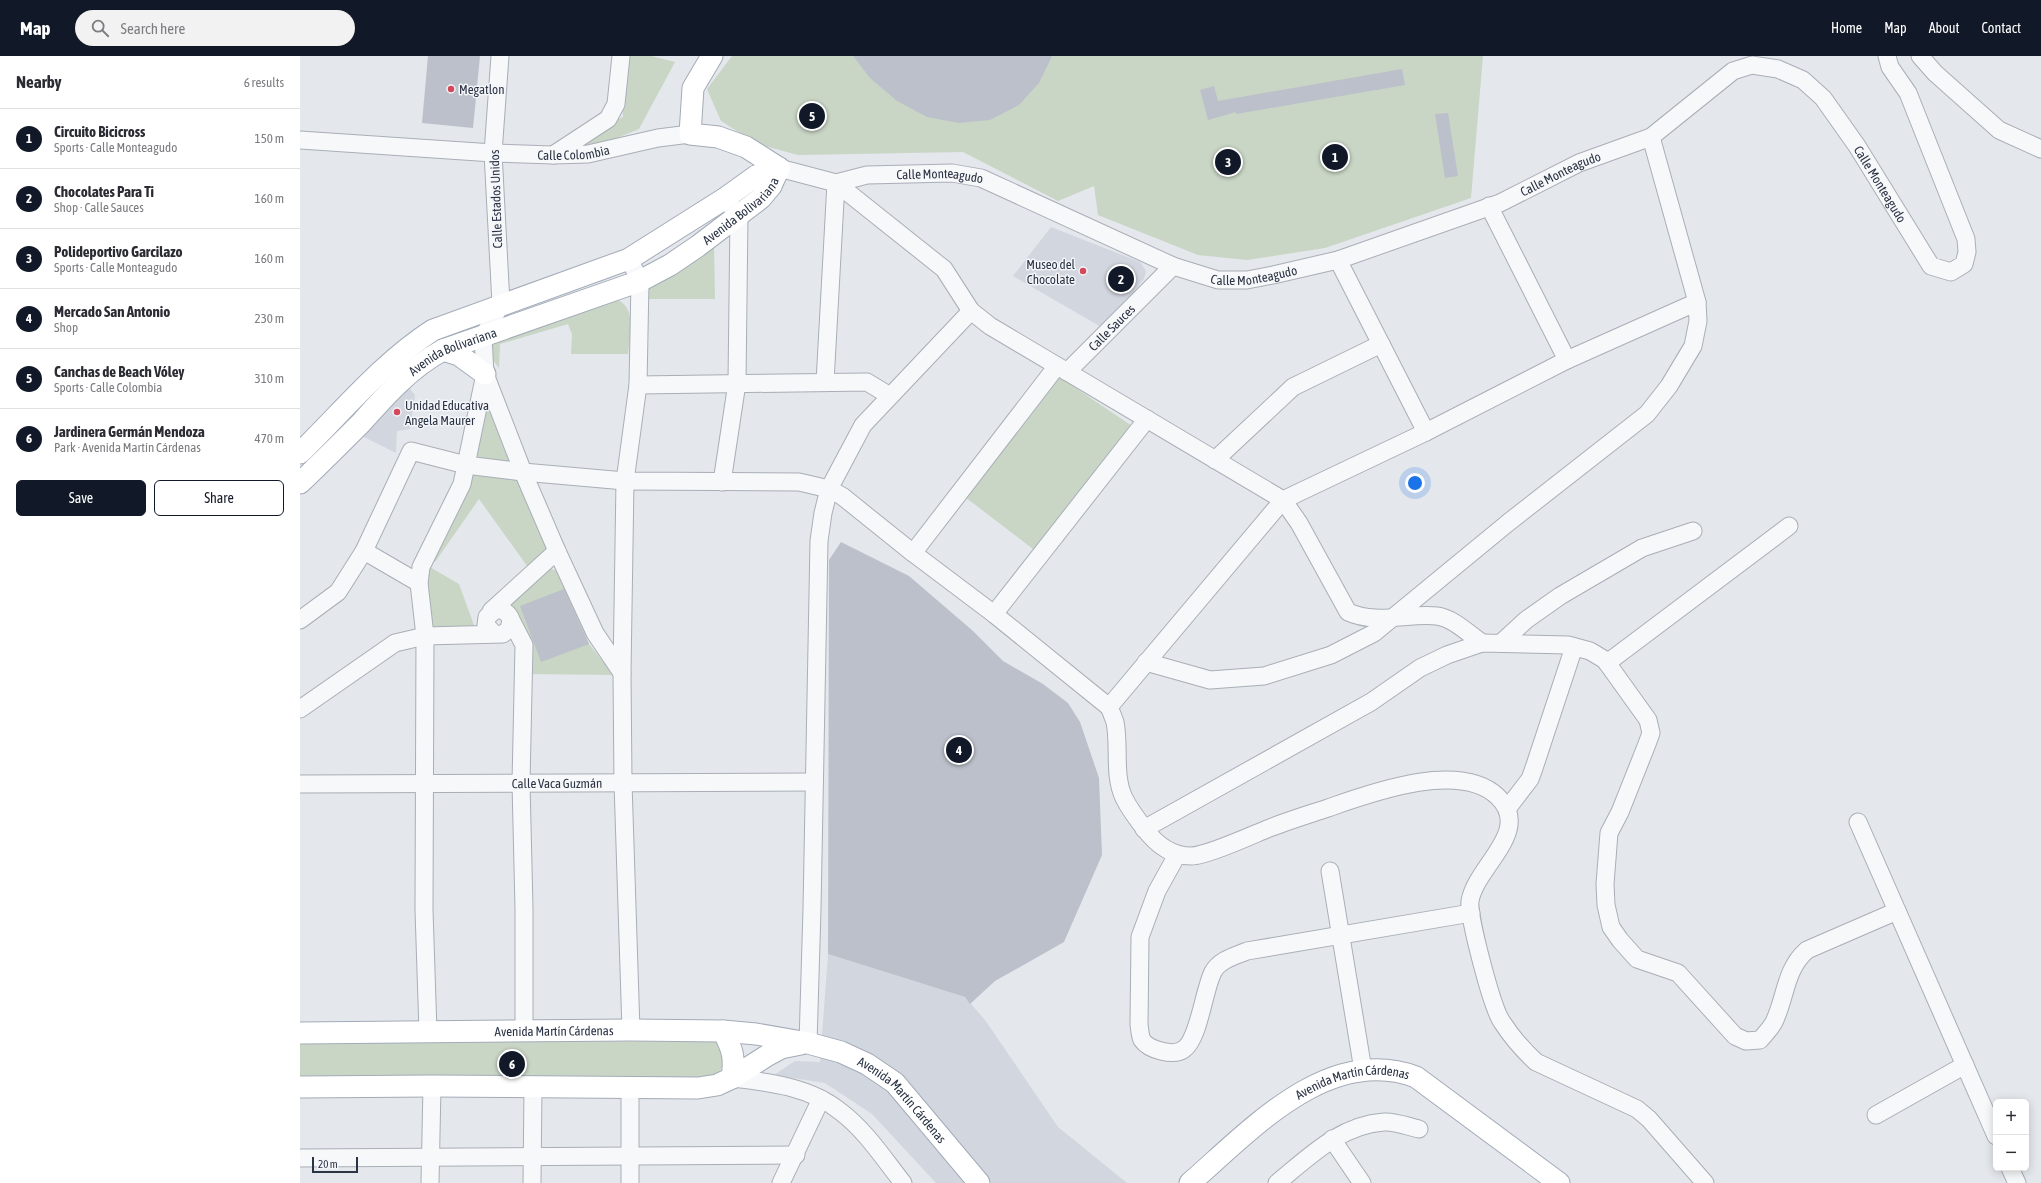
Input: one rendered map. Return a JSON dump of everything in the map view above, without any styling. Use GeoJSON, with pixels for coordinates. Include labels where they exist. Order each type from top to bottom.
{"type":"FeatureCollection","features":[{"type":"Feature","properties":{"kind":"main road"},"geometry":{"type":"LineString","coordinates":[[690,134],[693,88],[712,56]]}},
{"type":"Feature","properties":{"kind":"main road","name":"Calle Colombia"},"geometry":{"type":"LineString","coordinates":[[690,134],[718,137],[746,147],[779,168]]}},
{"type":"Feature","properties":{"kind":"main road","name":"Avenida Bolivariana"},"geometry":{"type":"LineString","coordinates":[[301,451],[384,367],[407,347],[433,330],[501,304],[629,259],[724,199],[756,176],[779,168]]}},
{"type":"Feature","properties":{"kind":"main road","name":"Avenida Bolivariana"},"geometry":{"type":"LineString","coordinates":[[300,483],[330,455],[413,368],[442,350],[640,281],[670,265],[761,198],[771,186],[779,168]]}},
{"type":"Feature","properties":{"kind":"main road"},"geometry":{"type":"LineString","coordinates":[[442,350],[459,355],[485,374]]}},
{"type":"Feature","properties":{"kind":"main road","name":"Avenida Martín Cárdenas"},"geometry":{"type":"LineString","coordinates":[[300,1033],[631,1030],[724,1032],[808,1043],[841,1052],[867,1064],[895,1083],[979,1183]]}},
{"type":"Feature","properties":{"kind":"main road"},"geometry":{"type":"LineString","coordinates":[[724,1032],[732,1048],[734,1062],[732,1078]]}},
{"type":"Feature","properties":{"kind":"main road"},"geometry":{"type":"LineString","coordinates":[[300,1087],[432,1086],[698,1088],[717,1085],[732,1078],[774,1052],[808,1043]]}},
{"type":"Feature","properties":{"kind":"main road","name":"Avenida Martín Cárdenas"},"geometry":{"type":"LineString","coordinates":[[1190,1183],[1296,1094],[1335,1078],[1363,1070],[1400,1071],[1416,1077],[1559,1183]]}},
{"type":"Feature","properties":{"kind":"street","name":"Calle Estados Unidos"},"geometry":{"type":"LineString","coordinates":[[500,56],[493,153],[501,304]]}},
{"type":"Feature","properties":{"kind":"street"},"geometry":{"type":"LineString","coordinates":[[553,155],[608,120],[616,104],[621,56]]}},
{"type":"Feature","properties":{"kind":"street","name":"Calle Monteagudo"},"geometry":{"type":"LineString","coordinates":[[836,183],[867,175],[952,173],[981,178],[1173,266],[1218,280],[1247,280],[1338,260],[1489,206],[1579,163],[1651,137],[1733,71],[1752,65],[1778,69],[1803,80],[1823,98],[1838,118],[1931,266],[1951,272],[1964,264],[1967,252],[1966,239],[1908,93],[1890,67],[1887,56]]}},
{"type":"Feature","properties":{"kind":"street"},"geometry":{"type":"LineString","coordinates":[[1920,56],[1935,73],[1999,130],[2041,149]]}},
{"type":"Feature","properties":{"kind":"street","name":"Calle Colombia"},"geometry":{"type":"LineString","coordinates":[[300,140],[493,153],[553,155],[588,154],[658,138],[690,134]]}},
{"type":"Feature","properties":{"kind":"street"},"geometry":{"type":"LineString","coordinates":[[1146,662],[1210,680],[1264,676],[1331,655],[1374,633],[1527,507],[1647,414],[1669,386],[1692,346],[1698,321],[1697,302],[1651,137]]}},
{"type":"Feature","properties":{"kind":"street","name":"Calle Colombia"},"geometry":{"type":"LineString","coordinates":[[779,168],[836,183]]}},
{"type":"Feature","properties":{"kind":"street"},"geometry":{"type":"LineString","coordinates":[[836,183],[944,269],[971,311],[990,326],[1283,500],[1299,523],[1348,612],[1358,617],[1371,619],[1437,616],[1449,620],[1482,643]]}},
{"type":"Feature","properties":{"kind":"street"},"geometry":{"type":"LineString","coordinates":[[825,382],[836,183]]}},
{"type":"Feature","properties":{"kind":"street"},"geometry":{"type":"LineString","coordinates":[[722,482],[737,383],[739,214],[724,199]]}},
{"type":"Feature","properties":{"kind":"street"},"geometry":{"type":"LineString","coordinates":[[1489,206],[1567,360]]}},
{"type":"Feature","properties":{"kind":"street"},"geometry":{"type":"LineString","coordinates":[[629,259],[640,281],[638,385],[625,481],[622,673],[623,783],[631,1030]]}},
{"type":"Feature","properties":{"kind":"street"},"geometry":{"type":"LineString","coordinates":[[1338,260],[1426,432]]}},
{"type":"Feature","properties":{"kind":"street","name":"Calle Sauces"},"geometry":{"type":"LineString","coordinates":[[913,553],[1062,369],[1173,266]]}},
{"type":"Feature","properties":{"kind":"street"},"geometry":{"type":"LineString","coordinates":[[1109,707],[1283,500],[1426,432],[1567,360],[1697,302]]}},
{"type":"Feature","properties":{"kind":"street"},"geometry":{"type":"LineString","coordinates":[[428,1032],[424,910],[426,784],[425,636],[419,583],[421,566],[462,484],[485,374],[483,336],[501,304]]}},
{"type":"Feature","properties":{"kind":"street"},"geometry":{"type":"LineString","coordinates":[[808,1043],[819,541],[823,513],[829,489],[863,425],[971,311]]}},
{"type":"Feature","properties":{"kind":"street"},"geometry":{"type":"LineString","coordinates":[[1215,460],[1292,387],[1381,344]]}},
{"type":"Feature","properties":{"kind":"street"},"geometry":{"type":"LineString","coordinates":[[485,374],[523,472],[557,551],[595,633],[622,673]]}},
{"type":"Feature","properties":{"kind":"street"},"geometry":{"type":"LineString","coordinates":[[638,385],[867,382],[890,396]]}},
{"type":"Feature","properties":{"kind":"street"},"geometry":{"type":"LineString","coordinates":[[994,614],[1146,419]]}},
{"type":"Feature","properties":{"kind":"street"},"geometry":{"type":"LineString","coordinates":[[301,451],[330,455]]}},
{"type":"Feature","properties":{"kind":"street"},"geometry":{"type":"LineString","coordinates":[[300,620],[338,592],[364,551],[411,451],[466,465],[523,472],[625,481],[799,482],[829,489],[842,496],[913,553],[994,614],[1109,707],[1114,721],[1119,775],[1123,797],[1144,829],[1157,843],[1177,855],[1193,856],[1278,824],[1378,791],[1415,782],[1454,780],[1481,786],[1498,797],[1507,809],[1511,823],[1508,834],[1476,883],[1470,902],[1471,913],[1494,1003],[1501,1020],[1526,1052],[1536,1062],[1637,1109],[1649,1119],[1705,1183]]}},
{"type":"Feature","properties":{"kind":"street"},"geometry":{"type":"LineString","coordinates":[[1607,663],[1789,526]]}},
{"type":"Feature","properties":{"kind":"street"},"geometry":{"type":"LineString","coordinates":[[1501,643],[1526,620],[1560,596],[1642,548],[1693,531]]}},
{"type":"Feature","properties":{"kind":"street"},"geometry":{"type":"LineString","coordinates":[[364,551],[419,583]]}},
{"type":"Feature","properties":{"kind":"street"},"geometry":{"type":"LineString","coordinates":[[300,709],[395,643],[425,636],[468,635],[502,621],[557,551]]}},
{"type":"Feature","properties":{"kind":"street"},"geometry":{"type":"LineString","coordinates":[[502,621],[524,645],[521,783],[524,909],[524,1032]]}},
{"type":"Feature","properties":{"kind":"street"},"geometry":{"type":"LineString","coordinates":[[1144,829],[1371,702],[1420,668],[1447,654],[1482,643],[1574,647],[1590,651],[1607,663],[1648,720],[1651,733],[1620,812],[1609,833],[1606,850],[1606,905],[1611,927],[1620,940],[1637,958],[1678,973],[1735,1036],[1746,1041],[1760,1040],[1774,1023],[1790,972],[1800,956],[1807,950],[1897,911]]}},
{"type":"Feature","properties":{"kind":"street"},"geometry":{"type":"LineString","coordinates":[[1507,809],[1530,779],[1574,647]]}},
{"type":"Feature","properties":{"kind":"street","name":"Calle Vaca Guzmán"},"geometry":{"type":"LineString","coordinates":[[300,784],[814,782]]}},
{"type":"Feature","properties":{"kind":"street"},"geometry":{"type":"LineString","coordinates":[[1858,822],[1996,1135]]}},
{"type":"Feature","properties":{"kind":"street"},"geometry":{"type":"LineString","coordinates":[[1177,855],[1157,891],[1140,937],[1139,1025],[1141,1039],[1148,1046],[1174,1053],[1185,1049],[1192,1039],[1214,971],[1223,961],[1247,951],[1471,913]]}},
{"type":"Feature","properties":{"kind":"street"},"geometry":{"type":"LineString","coordinates":[[1330,871],[1363,1070]]}},
{"type":"Feature","properties":{"kind":"street"},"geometry":{"type":"LineString","coordinates":[[1876,1115],[1965,1065]]}},
{"type":"Feature","properties":{"kind":"street"},"geometry":{"type":"LineString","coordinates":[[732,1078],[765,1081],[795,1089],[821,1099],[841,1111],[856,1125],[903,1183]]}},
{"type":"Feature","properties":{"kind":"street"},"geometry":{"type":"LineString","coordinates":[[430,1183],[432,1086]]}},
{"type":"Feature","properties":{"kind":"street"},"geometry":{"type":"LineString","coordinates":[[532,1183],[534,1087]]}},
{"type":"Feature","properties":{"kind":"street"},"geometry":{"type":"LineString","coordinates":[[630,1087],[630,1183]]}},
{"type":"Feature","properties":{"kind":"street"},"geometry":{"type":"LineString","coordinates":[[781,1183],[796,1155],[821,1099]]}},
{"type":"Feature","properties":{"kind":"street"},"geometry":{"type":"LineString","coordinates":[[1277,1183],[1332,1139],[1356,1127],[1385,1122],[1419,1130]]}},
{"type":"Feature","properties":{"kind":"street"},"geometry":{"type":"LineString","coordinates":[[1332,1139],[1362,1183]]}},
{"type":"Feature","properties":{"kind":"street"},"geometry":{"type":"LineString","coordinates":[[300,1158],[430,1156],[796,1155]]}},
{"type":"Feature","properties":{"kind":"street"},"geometry":{"type":"LineString","coordinates":[[2011,1171],[2017,1183]]}},
{"type":"Feature","properties":{"kind":"shaded area"},"geometry":{"type":"Polygon","coordinates":[[[1051,227],[1140,262],[1146,271],[1144,279],[1103,328],[1013,276],[1051,227]]]}},
{"type":"Feature","properties":{"kind":"shaded area","name":"Unidad Educativa Angela Maurer"},"geometry":{"type":"Polygon","coordinates":[[[406,384],[415,395],[410,429],[397,431],[396,453],[362,436],[406,384]]]}},
{"type":"Feature","properties":{"kind":"shaded area"},"geometry":{"type":"Polygon","coordinates":[[[828,954],[965,997],[985,1020],[1058,1127],[1127,1183],[936,1183],[872,1114],[825,1083],[774,1075],[795,1061],[820,1062],[828,954]]]}},
{"type":"Feature","properties":{"kind":"green space"},"geometry":{"type":"Polygon","coordinates":[[[624,56],[651,56],[675,62],[639,129],[597,146],[575,145],[604,126],[623,117],[624,56]]]}},
{"type":"Feature","properties":{"kind":"green space"},"geometry":{"type":"Polygon","coordinates":[[[732,56],[1483,56],[1471,198],[1325,248],[1247,260],[1198,255],[1098,215],[1094,186],[1058,201],[963,152],[798,155],[757,144],[721,121],[707,89],[732,56]]]}},
{"type":"Feature","properties":{"kind":"green space"},"geometry":{"type":"Polygon","coordinates":[[[714,244],[715,299],[644,299],[643,283],[714,244]]]}},
{"type":"Feature","properties":{"kind":"green space"},"geometry":{"type":"Polygon","coordinates":[[[611,299],[620,301],[629,312],[631,329],[628,354],[571,354],[572,334],[568,324],[500,344],[499,368],[492,359],[493,340],[611,299]]]}},
{"type":"Feature","properties":{"kind":"green space"},"geometry":{"type":"Polygon","coordinates":[[[1052,372],[1132,426],[1033,549],[961,494],[1052,372]]]}},
{"type":"Feature","properties":{"kind":"green space"},"geometry":{"type":"Polygon","coordinates":[[[491,406],[509,459],[506,464],[481,461],[477,455],[486,408],[491,406]]]}},
{"type":"Feature","properties":{"kind":"green space"},"geometry":{"type":"Polygon","coordinates":[[[480,472],[517,479],[547,546],[545,553],[530,570],[479,499],[435,562],[429,557],[470,476],[480,472]]]}},
{"type":"Feature","properties":{"kind":"green space"},"geometry":{"type":"Polygon","coordinates":[[[428,566],[459,584],[475,628],[442,629],[433,627],[429,615],[428,566]]]}},
{"type":"Feature","properties":{"kind":"green space"},"geometry":{"type":"Polygon","coordinates":[[[548,568],[558,571],[567,588],[589,644],[614,675],[528,674],[528,640],[510,604],[548,568]]]}},
{"type":"Feature","properties":{"kind":"green space"},"geometry":{"type":"Polygon","coordinates":[[[718,1041],[725,1044],[723,1065],[718,1072],[707,1077],[300,1078],[300,1043],[718,1041]]]}},
{"type":"Feature","properties":{"kind":"building","name":"Megatlon"},"geometry":{"type":"Polygon","coordinates":[[[428,56],[480,56],[473,128],[422,123],[428,56]]]}},
{"type":"Feature","properties":{"kind":"building"},"geometry":{"type":"Polygon","coordinates":[[[853,56],[1052,56],[1039,83],[1019,105],[990,120],[959,123],[927,117],[897,101],[870,78],[853,56]]]}},
{"type":"Feature","properties":{"kind":"building"},"geometry":{"type":"Polygon","coordinates":[[[1402,69],[1405,85],[1236,114],[1236,112],[1208,120],[1200,90],[1214,86],[1218,101],[1402,69]]]}},
{"type":"Feature","properties":{"kind":"building"},"geometry":{"type":"Polygon","coordinates":[[[1448,113],[1458,176],[1445,178],[1435,114],[1448,113]]]}},
{"type":"Feature","properties":{"kind":"building"},"geometry":{"type":"Polygon","coordinates":[[[841,542],[909,576],[973,631],[1003,661],[1043,684],[1068,703],[1080,722],[1099,778],[1102,855],[1064,942],[995,981],[970,1004],[965,997],[828,954],[829,560],[841,542]]]}},
{"type":"Feature","properties":{"kind":"building"},"geometry":{"type":"Polygon","coordinates":[[[564,589],[589,644],[541,662],[520,606],[564,589]]]}},
{"type":"Feature","properties":{"kind":"place","name":"Megatlon"},"geometry":{"type":"Point","coordinates":[451,89]}},
{"type":"Feature","properties":{"kind":"place","name":"Canchas de Beach Vóley"},"geometry":{"type":"Point","coordinates":[812,116]}},
{"type":"Feature","properties":{"kind":"place","name":"Circuito Bicicross"},"geometry":{"type":"Point","coordinates":[1335,157]}},
{"type":"Feature","properties":{"kind":"place","name":"Polideportivo Garcilazo"},"geometry":{"type":"Point","coordinates":[1228,162]}},
{"type":"Feature","properties":{"kind":"place","name":"Museo del Chocolate"},"geometry":{"type":"Point","coordinates":[1083,271]}},
{"type":"Feature","properties":{"kind":"place","name":"Chocolates Para Ti"},"geometry":{"type":"Point","coordinates":[1121,279]}},
{"type":"Feature","properties":{"kind":"place","name":"Unidad Educativa Angela Maurer"},"geometry":{"type":"Point","coordinates":[397,412]}},
{"type":"Feature","properties":{"kind":"place","name":"Mercado San Antonio"},"geometry":{"type":"Point","coordinates":[959,750]}},
{"type":"Feature","properties":{"kind":"place","name":"Jardinera Germán Mendoza"},"geometry":{"type":"Point","coordinates":[512,1064]}}]}
